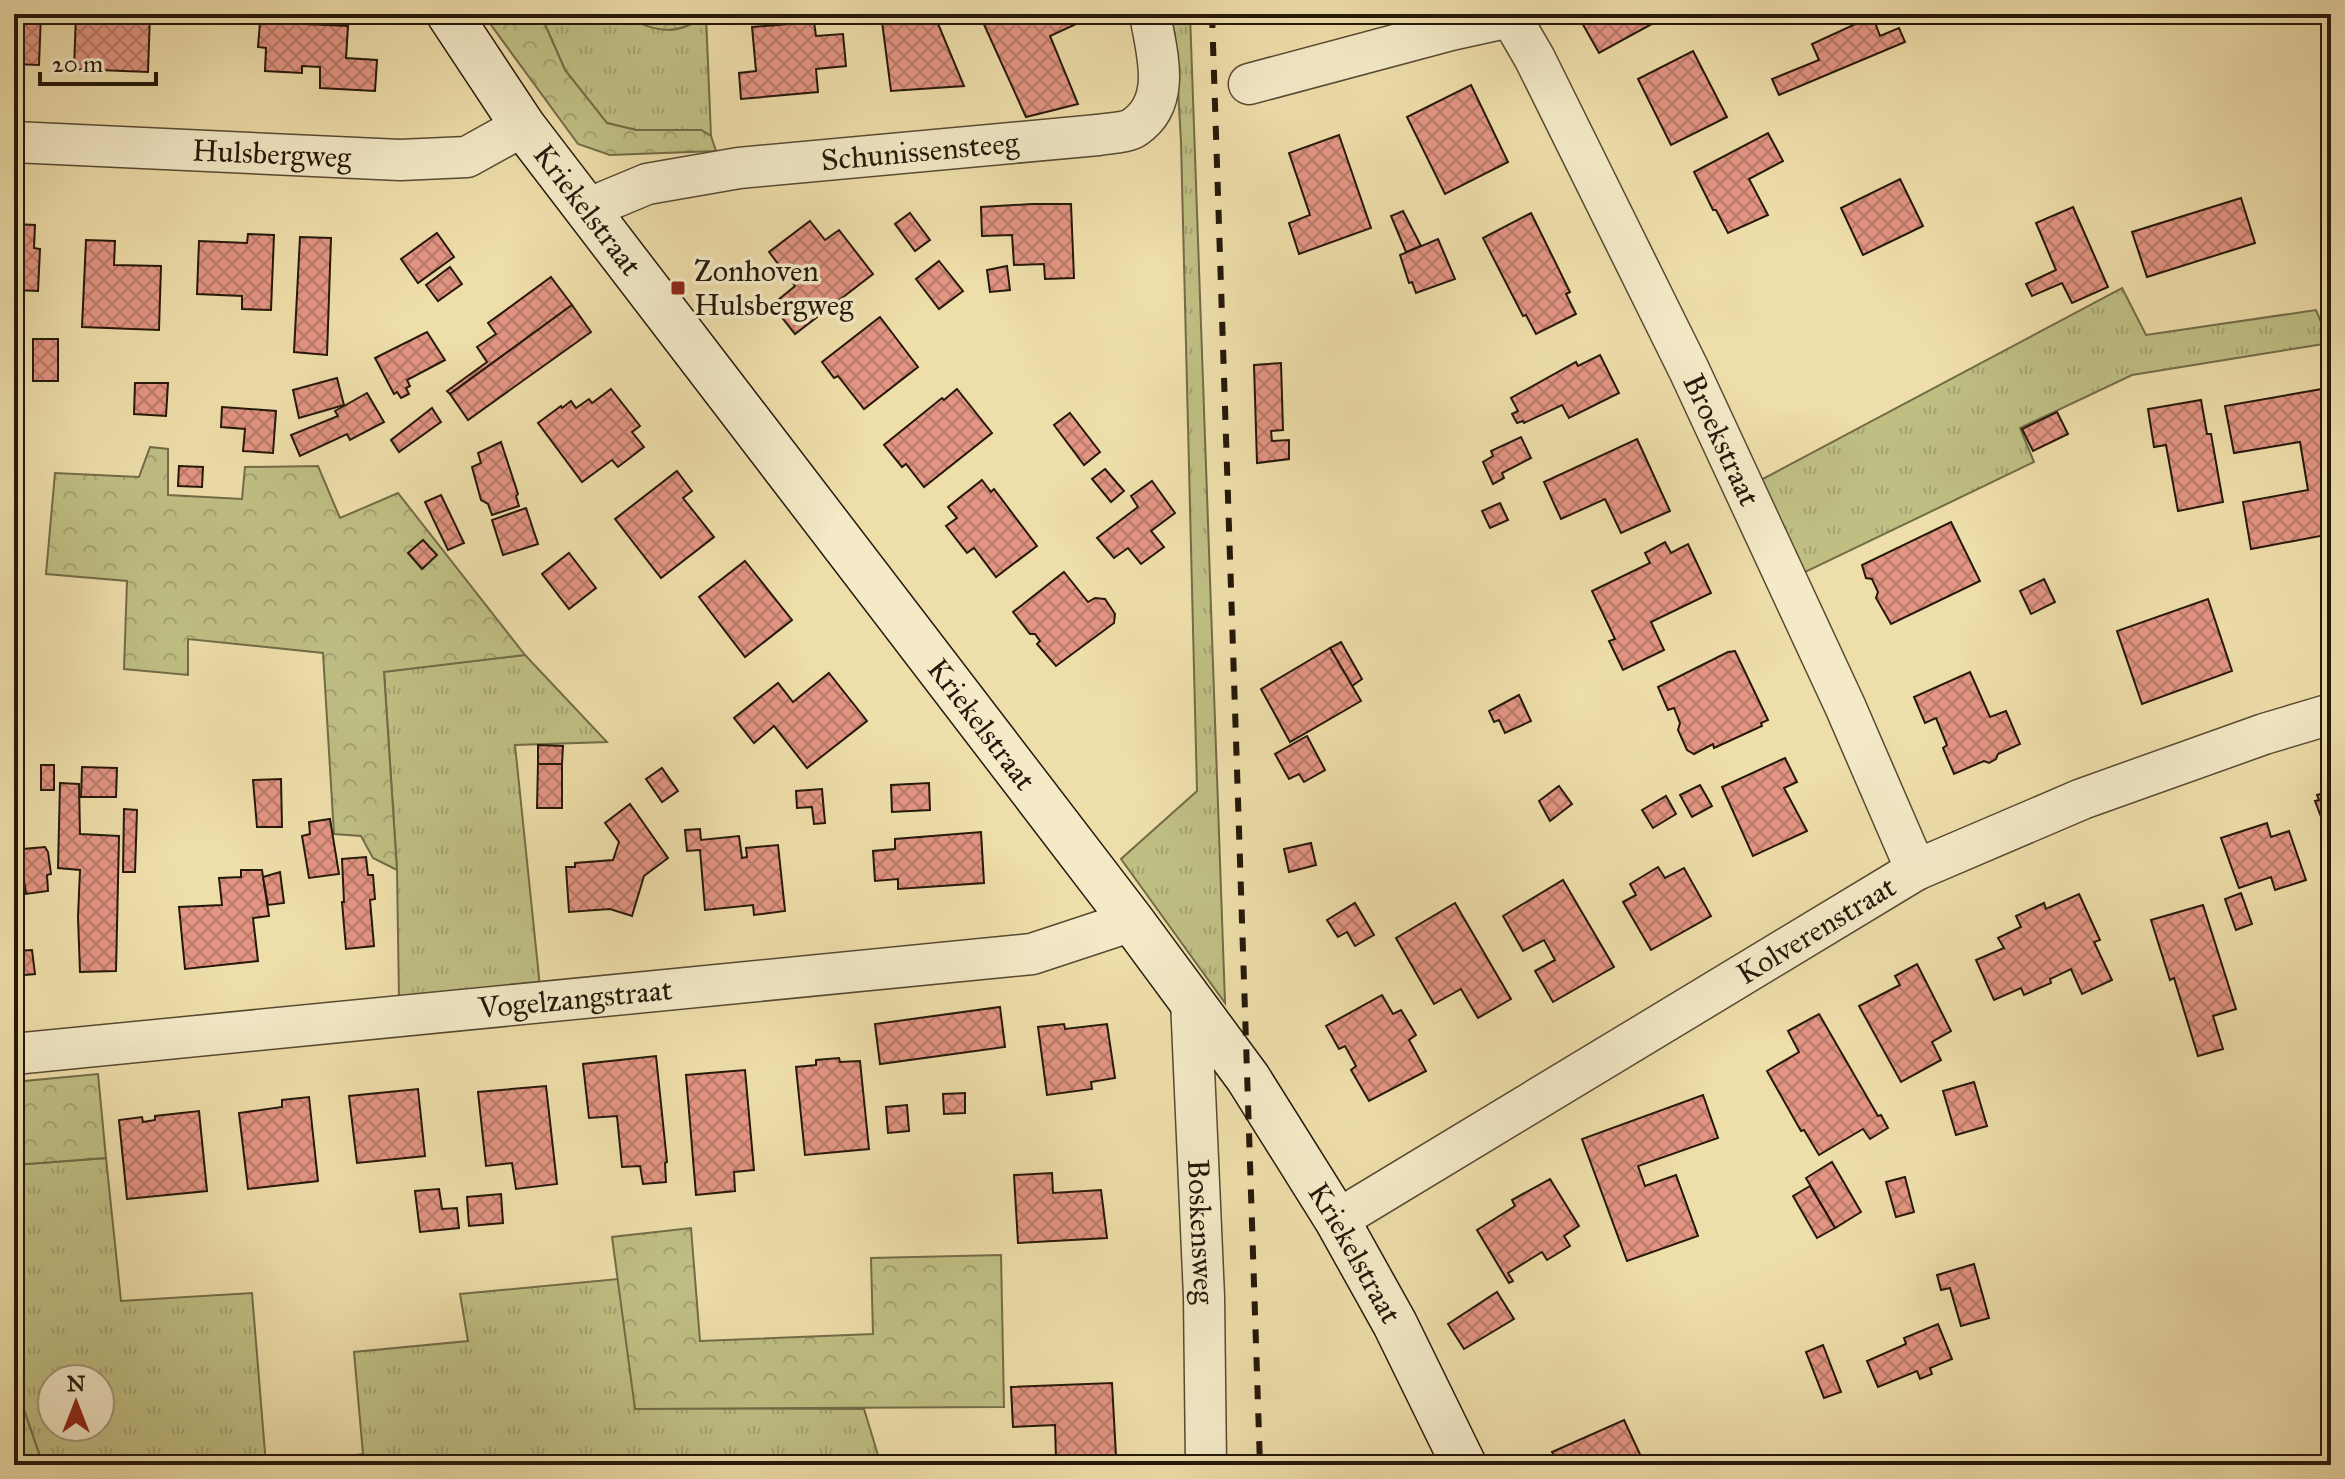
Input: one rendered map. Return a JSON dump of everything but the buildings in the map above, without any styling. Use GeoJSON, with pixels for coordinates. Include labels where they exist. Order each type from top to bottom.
{"type":"FeatureCollection","features":[{"type":"Feature","properties":{"kind":"street","name":"Kriekelstraat"},"geometry":{"type":"LineString","coordinates":[[449,14],[523,126],[1132,921],[1248,1078],[1337,1220],[1395,1324],[1464,1465]]}},
{"type":"Feature","properties":{"kind":"street","name":"Schunissensteeg"},"geometry":{"type":"LineString","coordinates":[[587,209],[647,184],[739,168],[1098,135],[1134,128],[1153,109],[1160,78],[1150,14]]}},
{"type":"Feature","properties":{"kind":"street","name":"Broekstraat"},"geometry":{"type":"LineString","coordinates":[[1249,84],[1510,16],[1535,59],[1689,370],[1838,692],[1916,870]]}},
{"type":"Feature","properties":{"kind":"street","name":"Hulsbergweg"},"geometry":{"type":"LineString","coordinates":[[14,142],[400,160],[467,157],[523,126]]}},
{"type":"Feature","properties":{"kind":"street","name":"Kolverenstraat"},"geometry":{"type":"LineString","coordinates":[[1337,1220],[1916,870],[2082,799],[2264,734],[2331,714]]}},
{"type":"Feature","properties":{"kind":"street","name":"Vogelzangstraat"},"geometry":{"type":"LineString","coordinates":[[14,1054],[1032,954],[1132,921]]}},
{"type":"Feature","properties":{"kind":"street","name":"Boskensweg"},"geometry":{"type":"LineString","coordinates":[[1191,1000],[1204,1297],[1206,1465]]}},
{"type":"Feature","properties":{"kind":"green space"},"geometry":{"type":"Polygon","coordinates":[[[483,14],[548,14],[543,20],[565,70],[607,123],[636,130],[701,130],[711,136],[716,151],[610,155],[578,144],[483,14]]]}},
{"type":"Feature","properties":{"kind":"green space"},"geometry":{"type":"Polygon","coordinates":[[[548,14],[612,14],[668,30],[691,24],[706,15],[711,136],[701,130],[636,130],[607,123],[565,70],[543,20],[548,14]]]}},
{"type":"Feature","properties":{"kind":"green space"},"geometry":{"type":"Polygon","coordinates":[[[614,14],[707,14],[672,30],[651,27],[614,14]]]}},
{"type":"Feature","properties":{"kind":"green space"},"geometry":{"type":"Polygon","coordinates":[[[1170,14],[1190,14],[1225,1003],[1121,859],[1197,791],[1181,142],[1175,35],[1170,14]]]}},
{"type":"Feature","properties":{"kind":"green space"},"geometry":{"type":"Polygon","coordinates":[[[2122,288],[2146,335],[2316,310],[2330,343],[2132,375],[2020,428],[2034,462],[1799,575],[1757,482],[2122,288]]]}},
{"type":"Feature","properties":{"kind":"green space"},"geometry":{"type":"Polygon","coordinates":[[[150,447],[168,449],[168,495],[242,499],[245,467],[318,466],[340,518],[398,493],[525,655],[384,672],[397,870],[373,858],[361,836],[334,834],[323,653],[188,639],[188,675],[124,669],[127,581],[46,574],[55,473],[139,477],[150,447]]]}},
{"type":"Feature","properties":{"kind":"green space"},"geometry":{"type":"Polygon","coordinates":[[[525,655],[607,742],[515,745],[540,987],[399,999],[397,870],[384,671],[525,655]]]}},
{"type":"Feature","properties":{"kind":"green space"},"geometry":{"type":"Polygon","coordinates":[[[98,1074],[106,1158],[14,1165],[14,1082],[98,1074]]]}},
{"type":"Feature","properties":{"kind":"green space"},"geometry":{"type":"Polygon","coordinates":[[[106,1158],[121,1301],[252,1293],[266,1465],[43,1465],[14,1381],[14,1165],[106,1158]]]}},
{"type":"Feature","properties":{"kind":"green space"},"geometry":{"type":"Polygon","coordinates":[[[691,1228],[700,1341],[873,1334],[871,1258],[1001,1255],[1004,1407],[635,1409],[612,1237],[691,1228]]]}},
{"type":"Feature","properties":{"kind":"green space"},"geometry":{"type":"Polygon","coordinates":[[[618,1279],[636,1408],[864,1409],[881,1465],[279,1465],[363,1454],[354,1352],[468,1341],[460,1294],[618,1279]]]}},
{"type":"Feature","properties":{"kind":"green space"},"geometry":{"type":"Polygon","coordinates":[[[14,1381],[43,1465],[14,1465],[14,1381]]]}},
{"type":"Feature","properties":{"kind":"railway"},"geometry":{"type":"LineString","coordinates":[[1212,14],[1260,1465]]}},
{"type":"Feature","properties":{"kind":"place","name":"Zonhoven Hulsbergweg"},"geometry":{"type":"Point","coordinates":[678,288]}}]}
